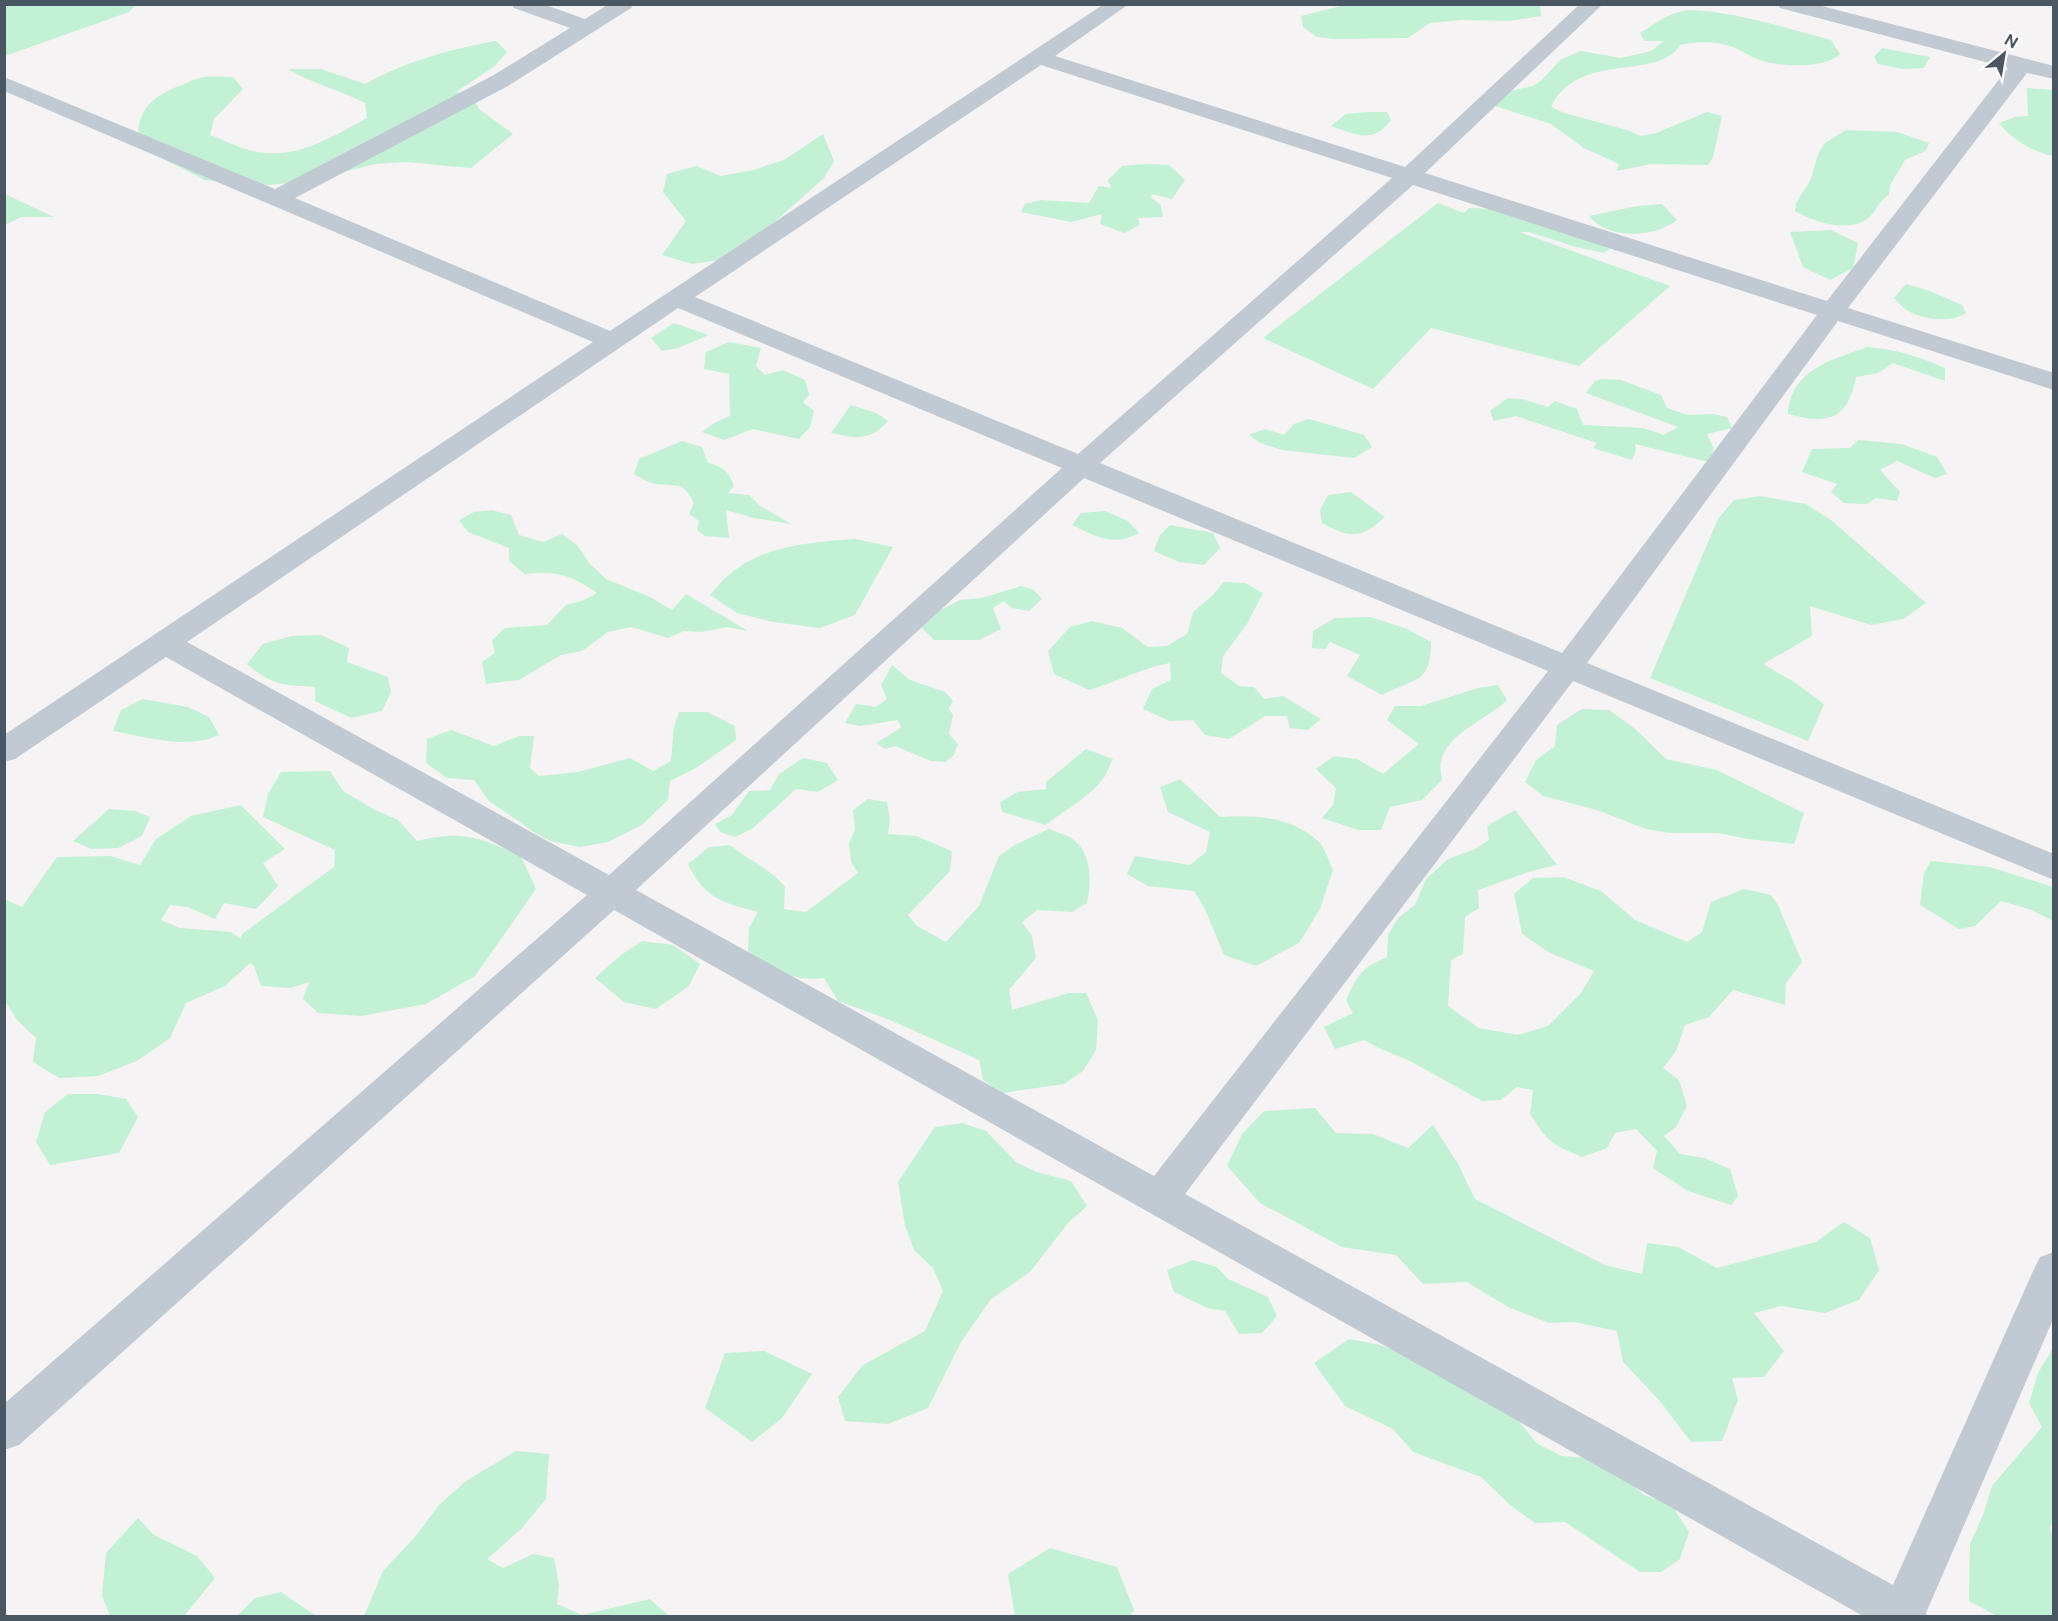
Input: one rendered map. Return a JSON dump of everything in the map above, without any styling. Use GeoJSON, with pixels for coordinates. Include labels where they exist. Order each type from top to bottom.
{"type":"FeatureCollection","features":[{"type":"Feature","properties":{"kind":"street"},"geometry":{"type":"LineString","coordinates":[[521,4],[587,27]]}},
{"type":"Feature","properties":{"kind":"street"},"geometry":{"type":"LineString","coordinates":[[277,198],[500,81],[624,4]]}},
{"type":"Feature","properties":{"kind":"street"},"geometry":{"type":"LineString","coordinates":[[4,751],[612,341],[1119,4]]}},
{"type":"Feature","properties":{"kind":"street"},"geometry":{"type":"LineString","coordinates":[[4,1431],[611,893],[1081,466],[1409,176],[1593,4]]}},
{"type":"Feature","properties":{"kind":"street"},"geometry":{"type":"LineString","coordinates":[[1787,4],[2054,73]]}},
{"type":"Feature","properties":{"kind":"street"},"geometry":{"type":"LineString","coordinates":[[1040,58],[2054,382]]}},
{"type":"Feature","properties":{"kind":"street"},"geometry":{"type":"LineString","coordinates":[[1158,1200],[1568,667],[1833,311],[2021,64]]}},
{"type":"Feature","properties":{"kind":"street"},"geometry":{"type":"LineString","coordinates":[[4,83],[612,341]]}},
{"type":"Feature","properties":{"kind":"street"},"geometry":{"type":"LineString","coordinates":[[677,299],[2054,868]]}},
{"type":"Feature","properties":{"kind":"street"},"geometry":{"type":"LineString","coordinates":[[165,643],[1904,1616],[2054,1269]]}},
{"type":"Feature","properties":{"kind":"green space"},"geometry":{"type":"Polygon","coordinates":[[[4,5],[136,5],[129,12],[5,56],[4,5]]]}},
{"type":"Feature","properties":{"kind":"green space"},"geometry":{"type":"Polygon","coordinates":[[[1345,5],[1540,5],[1541,16],[1509,21],[1461,20],[1430,23],[1408,38],[1334,39],[1317,37],[1303,27],[1301,16],[1345,5]]]}},
{"type":"Feature","properties":{"kind":"green space"},"geometry":{"type":"Polygon","coordinates":[[[1688,10],[1723,13],[1831,40],[1840,54],[1824,62],[1790,65],[1760,60],[1721,44],[1703,42],[1680,45],[1669,56],[1654,62],[1598,72],[1579,78],[1563,89],[1551,107],[1641,136],[1656,133],[1707,112],[1722,116],[1713,157],[1708,165],[1651,164],[1617,171],[1619,164],[1584,148],[1551,124],[1492,105],[1507,92],[1533,86],[1542,80],[1560,60],[1581,51],[1621,58],[1651,51],[1664,41],[1645,41],[1640,33],[1668,16],[1688,10]]]}},
{"type":"Feature","properties":{"kind":"green space"},"geometry":{"type":"Polygon","coordinates":[[[496,41],[507,52],[495,66],[456,92],[472,95],[479,109],[513,134],[471,168],[406,162],[375,164],[308,181],[269,185],[236,184],[205,180],[139,147],[139,124],[142,115],[153,100],[171,89],[199,78],[233,77],[243,89],[214,119],[210,135],[252,151],[288,152],[328,139],[367,118],[365,103],[288,69],[321,69],[365,84],[428,57],[496,41]]]}},
{"type":"Feature","properties":{"kind":"green space"},"geometry":{"type":"Polygon","coordinates":[[[1882,48],[1930,57],[1924,68],[1903,69],[1878,64],[1874,57],[1882,48]]]}},
{"type":"Feature","properties":{"kind":"green space"},"geometry":{"type":"Polygon","coordinates":[[[2027,88],[2053,90],[2053,130],[2051,132],[2053,133],[2053,156],[2038,152],[2023,144],[1999,123],[2015,117],[2028,116],[2027,88]]]}},
{"type":"Feature","properties":{"kind":"green space"},"geometry":{"type":"Polygon","coordinates":[[[1387,112],[1391,120],[1377,133],[1370,135],[1356,134],[1331,126],[1346,114],[1387,112]]]}},
{"type":"Feature","properties":{"kind":"green space"},"geometry":{"type":"Polygon","coordinates":[[[1846,130],[1897,132],[1929,143],[1926,151],[1905,160],[1890,185],[1889,195],[1867,219],[1841,226],[1811,219],[1795,211],[1796,203],[1810,181],[1819,152],[1825,143],[1846,130]]]}},
{"type":"Feature","properties":{"kind":"green space"},"geometry":{"type":"Polygon","coordinates":[[[823,134],[834,161],[824,178],[750,244],[726,259],[692,264],[662,255],[686,221],[663,192],[667,174],[696,166],[721,176],[753,170],[784,160],[823,134]]]}},
{"type":"Feature","properties":{"kind":"green space"},"geometry":{"type":"Polygon","coordinates":[[[1169,165],[1185,180],[1172,199],[1152,194],[1151,198],[1161,205],[1163,217],[1138,218],[1140,225],[1124,233],[1100,224],[1102,214],[1071,222],[1021,212],[1025,204],[1041,200],[1089,203],[1099,186],[1111,188],[1108,180],[1122,166],[1169,165]]]}},
{"type":"Feature","properties":{"kind":"green space"},"geometry":{"type":"Polygon","coordinates":[[[4,194],[54,217],[21,217],[5,225],[4,194]]]}},
{"type":"Feature","properties":{"kind":"green space"},"geometry":{"type":"Polygon","coordinates":[[[1438,203],[1464,213],[1469,208],[1492,209],[1612,247],[1604,253],[1529,232],[1519,232],[1670,286],[1579,366],[1431,328],[1373,389],[1263,338],[1438,203]]]}},
{"type":"Feature","properties":{"kind":"green space"},"geometry":{"type":"Polygon","coordinates":[[[1662,204],[1677,220],[1667,226],[1644,233],[1620,233],[1598,224],[1589,216],[1637,206],[1662,204]]]}},
{"type":"Feature","properties":{"kind":"green space"},"geometry":{"type":"Polygon","coordinates":[[[1831,230],[1858,243],[1853,268],[1830,280],[1803,267],[1790,232],[1831,230]]]}},
{"type":"Feature","properties":{"kind":"green space"},"geometry":{"type":"Polygon","coordinates":[[[1906,284],[1930,291],[1962,305],[1966,313],[1953,318],[1937,319],[1922,317],[1908,311],[1894,298],[1906,284]]]}},
{"type":"Feature","properties":{"kind":"green space"},"geometry":{"type":"Polygon","coordinates":[[[674,323],[709,335],[678,348],[662,351],[651,338],[674,323]]]}},
{"type":"Feature","properties":{"kind":"green space"},"geometry":{"type":"Polygon","coordinates":[[[729,342],[761,348],[756,366],[765,375],[783,370],[805,380],[809,395],[803,402],[814,411],[810,427],[799,439],[753,429],[724,440],[702,432],[730,416],[729,374],[704,369],[706,352],[729,342]]]}},
{"type":"Feature","properties":{"kind":"green space"},"geometry":{"type":"Polygon","coordinates":[[[1867,347],[1907,354],[1945,368],[1945,381],[1893,363],[1878,373],[1856,377],[1847,402],[1834,416],[1814,419],[1788,414],[1791,399],[1805,376],[1827,362],[1867,347]]]}},
{"type":"Feature","properties":{"kind":"green space"},"geometry":{"type":"Polygon","coordinates":[[[1601,379],[1621,380],[1661,395],[1667,408],[1688,415],[1713,414],[1727,417],[1732,428],[1707,434],[1714,449],[1708,462],[1635,444],[1636,450],[1632,460],[1593,448],[1597,443],[1516,416],[1494,421],[1490,411],[1508,398],[1522,399],[1548,407],[1555,401],[1577,409],[1583,425],[1643,428],[1664,435],[1678,427],[1586,393],[1594,382],[1601,379]]]}},
{"type":"Feature","properties":{"kind":"green space"},"geometry":{"type":"Polygon","coordinates":[[[851,405],[876,413],[888,421],[875,432],[862,437],[831,433],[851,405]]]}},
{"type":"Feature","properties":{"kind":"green space"},"geometry":{"type":"Polygon","coordinates":[[[1309,419],[1364,435],[1372,447],[1354,458],[1282,450],[1260,443],[1249,435],[1265,429],[1284,435],[1294,424],[1309,419]]]}},
{"type":"Feature","properties":{"kind":"green space"},"geometry":{"type":"Polygon","coordinates":[[[1858,440],[1902,444],[1937,457],[1947,474],[1935,478],[1897,461],[1880,470],[1900,492],[1897,501],[1876,498],[1867,504],[1844,503],[1831,492],[1837,484],[1802,472],[1812,449],[1850,448],[1858,440]]]}},
{"type":"Feature","properties":{"kind":"green space"},"geometry":{"type":"Polygon","coordinates":[[[682,441],[702,447],[708,463],[728,473],[734,486],[728,493],[749,495],[759,505],[791,524],[754,518],[726,510],[729,538],[705,536],[697,530],[699,521],[689,514],[694,503],[685,490],[677,485],[652,483],[634,474],[639,459],[682,441]]]}},
{"type":"Feature","properties":{"kind":"green space"},"geometry":{"type":"Polygon","coordinates":[[[1351,492],[1385,517],[1369,530],[1355,534],[1340,532],[1322,523],[1320,510],[1328,495],[1351,492]]]}},
{"type":"Feature","properties":{"kind":"green space"},"geometry":{"type":"Polygon","coordinates":[[[1760,496],[1806,504],[1831,520],[1926,603],[1903,619],[1871,625],[1810,606],[1812,636],[1763,664],[1794,682],[1824,704],[1808,741],[1650,678],[1718,519],[1734,500],[1760,496]]]}},
{"type":"Feature","properties":{"kind":"green space"},"geometry":{"type":"Polygon","coordinates":[[[491,510],[511,515],[519,535],[543,542],[562,534],[577,545],[590,564],[606,579],[650,597],[672,610],[686,594],[748,631],[726,627],[703,632],[684,631],[668,638],[631,627],[608,632],[582,651],[561,655],[519,680],[486,684],[482,662],[495,653],[492,640],[505,628],[547,625],[566,605],[582,601],[597,593],[563,575],[525,574],[509,561],[509,548],[468,532],[459,520],[474,512],[491,510]]]}},
{"type":"Feature","properties":{"kind":"green space"},"geometry":{"type":"Polygon","coordinates":[[[1105,511],[1128,521],[1139,533],[1113,540],[1105,539],[1072,525],[1081,513],[1105,511]]]}},
{"type":"Feature","properties":{"kind":"green space"},"geometry":{"type":"Polygon","coordinates":[[[1170,525],[1213,533],[1220,548],[1204,565],[1179,562],[1154,551],[1160,535],[1170,525]]]}},
{"type":"Feature","properties":{"kind":"green space"},"geometry":{"type":"Polygon","coordinates":[[[856,539],[893,547],[855,615],[820,628],[773,622],[737,613],[710,595],[722,581],[743,564],[773,551],[806,544],[856,539]]]}},
{"type":"Feature","properties":{"kind":"green space"},"geometry":{"type":"Polygon","coordinates":[[[1224,582],[1245,583],[1263,593],[1247,624],[1223,656],[1221,673],[1239,686],[1254,687],[1264,699],[1283,696],[1321,719],[1308,730],[1290,728],[1287,716],[1265,716],[1229,739],[1205,735],[1193,720],[1170,721],[1143,709],[1152,689],[1171,680],[1170,663],[1149,668],[1089,690],[1054,674],[1048,651],[1070,627],[1092,621],[1122,628],[1148,647],[1167,646],[1187,634],[1193,612],[1224,582]]]}},
{"type":"Feature","properties":{"kind":"green space"},"geometry":{"type":"Polygon","coordinates":[[[1021,586],[1034,590],[1042,599],[1029,611],[1012,608],[1004,601],[993,608],[1001,629],[979,640],[934,640],[921,627],[931,615],[960,600],[982,598],[1021,586]]]}},
{"type":"Feature","properties":{"kind":"green space"},"geometry":{"type":"Polygon","coordinates":[[[1370,617],[1405,628],[1431,642],[1428,666],[1424,673],[1412,682],[1382,695],[1347,676],[1360,655],[1330,642],[1325,649],[1312,648],[1313,631],[1335,618],[1370,617]]]}},
{"type":"Feature","properties":{"kind":"green space"},"geometry":{"type":"Polygon","coordinates":[[[321,635],[349,648],[347,662],[388,677],[391,692],[382,711],[351,718],[315,701],[315,687],[278,683],[264,677],[247,664],[263,644],[292,636],[321,635]]]}},
{"type":"Feature","properties":{"kind":"green space"},"geometry":{"type":"Polygon","coordinates":[[[892,665],[910,680],[945,692],[953,701],[949,709],[953,715],[949,734],[958,744],[954,755],[945,762],[931,761],[895,746],[885,749],[876,743],[901,728],[898,720],[860,726],[845,723],[856,704],[876,707],[887,699],[881,685],[892,665]]]}},
{"type":"Feature","properties":{"kind":"green space"},"geometry":{"type":"Polygon","coordinates":[[[1498,685],[1507,700],[1451,742],[1440,763],[1442,780],[1422,800],[1390,807],[1381,830],[1358,830],[1322,818],[1333,805],[1336,788],[1316,769],[1334,756],[1357,759],[1383,774],[1419,744],[1387,720],[1395,706],[1421,706],[1478,688],[1498,685]]]}},
{"type":"Feature","properties":{"kind":"green space"},"geometry":{"type":"Polygon","coordinates":[[[143,699],[188,707],[209,717],[219,735],[193,742],[180,742],[113,731],[121,710],[143,699]]]}},
{"type":"Feature","properties":{"kind":"green space"},"geometry":{"type":"Polygon","coordinates":[[[1582,709],[1609,710],[1634,728],[1666,759],[1717,770],[1804,813],[1794,844],[1718,833],[1670,833],[1646,829],[1597,810],[1543,796],[1525,782],[1536,760],[1555,746],[1557,725],[1582,709]]]}},
{"type":"Feature","properties":{"kind":"green space"},"geometry":{"type":"Polygon","coordinates":[[[679,712],[707,712],[735,726],[736,740],[696,768],[670,781],[668,800],[642,825],[608,842],[580,847],[550,841],[489,801],[474,780],[447,778],[426,763],[427,739],[451,730],[494,746],[519,736],[534,736],[530,768],[539,776],[578,772],[630,758],[653,771],[671,761],[674,727],[679,712]]]}},
{"type":"Feature","properties":{"kind":"green space"},"geometry":{"type":"Polygon","coordinates":[[[1086,749],[1113,759],[1105,776],[1093,790],[1077,802],[1046,825],[1002,812],[1000,802],[1018,792],[1046,789],[1046,782],[1086,749]]]}},
{"type":"Feature","properties":{"kind":"green space"},"geometry":{"type":"Polygon","coordinates":[[[803,758],[827,763],[838,780],[818,792],[796,789],[752,829],[735,837],[720,832],[715,824],[732,815],[749,791],[770,790],[779,774],[803,758]]]}},
{"type":"Feature","properties":{"kind":"green space"},"geometry":{"type":"Polygon","coordinates":[[[330,771],[343,791],[375,810],[398,820],[417,841],[447,836],[470,837],[521,856],[536,889],[475,976],[426,1004],[361,1016],[318,1013],[303,999],[309,982],[291,988],[261,986],[254,966],[250,963],[225,986],[186,1003],[170,1038],[137,1061],[98,1076],[59,1078],[33,1062],[36,1038],[17,1020],[7,1004],[5,1005],[4,899],[22,907],[57,857],[110,856],[140,865],[156,839],[191,816],[241,805],[285,849],[263,863],[278,886],[256,909],[224,903],[215,919],[187,907],[170,905],[161,920],[180,928],[231,932],[241,939],[242,934],[334,867],[335,850],[263,817],[268,794],[281,772],[330,771]]]}},
{"type":"Feature","properties":{"kind":"green space"},"geometry":{"type":"Polygon","coordinates":[[[1180,779],[1220,817],[1246,816],[1272,819],[1296,826],[1318,841],[1333,870],[1320,909],[1299,943],[1256,966],[1224,955],[1205,909],[1194,891],[1148,886],[1127,874],[1135,856],[1190,865],[1206,852],[1210,832],[1168,812],[1160,787],[1180,779]]]}},
{"type":"Feature","properties":{"kind":"green space"},"geometry":{"type":"Polygon","coordinates":[[[868,799],[887,802],[890,820],[888,834],[916,836],[952,851],[950,871],[908,915],[917,926],[946,942],[979,906],[999,856],[1015,845],[1049,829],[1078,844],[1089,867],[1090,886],[1087,903],[1072,912],[1037,910],[1022,922],[1032,936],[1036,958],[1009,990],[1012,1010],[1069,993],[1086,993],[1098,1020],[1096,1050],[1083,1071],[1064,1084],[1002,1093],[983,1080],[979,1060],[890,1020],[838,1001],[824,978],[802,978],[783,973],[748,951],[749,928],[758,912],[725,902],[708,892],[688,864],[709,847],[730,845],[773,875],[785,887],[784,909],[806,912],[858,873],[851,862],[849,843],[855,830],[853,810],[868,799]]]}},
{"type":"Feature","properties":{"kind":"green space"},"geometry":{"type":"Polygon","coordinates":[[[109,809],[135,811],[150,817],[142,836],[118,848],[92,849],[73,841],[109,809]]]}},
{"type":"Feature","properties":{"kind":"green space"},"geometry":{"type":"Polygon","coordinates":[[[1515,810],[1557,865],[1478,890],[1479,908],[1465,917],[1463,954],[1451,960],[1448,1006],[1479,1028],[1518,1035],[1548,1026],[1581,993],[1594,971],[1550,953],[1522,934],[1514,894],[1533,878],[1563,877],[1601,891],[1635,920],[1687,942],[1702,932],[1711,902],[1744,889],[1771,895],[1778,905],[1802,962],[1786,983],[1785,1005],[1733,990],[1709,1017],[1685,1025],[1676,1051],[1663,1068],[1679,1080],[1687,1106],[1676,1127],[1664,1136],[1680,1154],[1704,1158],[1730,1169],[1738,1196],[1731,1205],[1688,1191],[1653,1168],[1657,1151],[1636,1129],[1615,1133],[1607,1148],[1582,1157],[1563,1149],[1541,1131],[1530,1114],[1533,1090],[1517,1087],[1501,1100],[1482,1101],[1410,1061],[1364,1040],[1335,1049],[1324,1027],[1353,1013],[1346,1000],[1354,984],[1361,973],[1387,957],[1388,935],[1398,918],[1415,905],[1426,879],[1448,859],[1475,849],[1489,840],[1487,826],[1515,810]]]}},
{"type":"Feature","properties":{"kind":"green space"},"geometry":{"type":"Polygon","coordinates":[[[1931,861],[1990,867],[2053,887],[2053,921],[2032,910],[2001,901],[1975,926],[1959,929],[1920,905],[1924,873],[1931,861]]]}},
{"type":"Feature","properties":{"kind":"green space"},"geometry":{"type":"Polygon","coordinates":[[[642,941],[673,945],[700,964],[689,986],[656,1009],[624,1002],[595,978],[621,955],[642,941]]]}},
{"type":"Feature","properties":{"kind":"green space"},"geometry":{"type":"Polygon","coordinates":[[[68,1094],[98,1094],[126,1099],[138,1117],[119,1153],[50,1165],[36,1142],[45,1112],[68,1094]]]}},
{"type":"Feature","properties":{"kind":"green space"},"geometry":{"type":"Polygon","coordinates":[[[1315,1108],[1336,1133],[1373,1134],[1408,1148],[1433,1125],[1458,1164],[1475,1199],[1605,1265],[1642,1274],[1647,1243],[1678,1247],[1717,1268],[1816,1242],[1844,1222],[1870,1238],[1879,1270],[1859,1300],[1825,1313],[1781,1306],[1754,1313],[1784,1351],[1764,1377],[1732,1378],[1738,1400],[1722,1441],[1691,1442],[1659,1400],[1623,1362],[1617,1331],[1574,1322],[1549,1323],[1508,1307],[1467,1282],[1423,1284],[1396,1255],[1342,1247],[1260,1203],[1227,1166],[1242,1134],[1264,1111],[1315,1108]]]}},
{"type":"Feature","properties":{"kind":"green space"},"geometry":{"type":"Polygon","coordinates":[[[962,1123],[986,1131],[1016,1162],[1036,1172],[1071,1181],[1087,1206],[1068,1223],[1030,1272],[991,1299],[961,1342],[928,1408],[888,1424],[845,1421],[838,1397],[863,1365],[925,1331],[943,1291],[933,1268],[914,1250],[905,1226],[898,1182],[935,1127],[962,1123]]]}},
{"type":"Feature","properties":{"kind":"green space"},"geometry":{"type":"Polygon","coordinates":[[[1193,1260],[1217,1267],[1228,1279],[1268,1297],[1277,1316],[1262,1333],[1239,1334],[1225,1311],[1207,1308],[1174,1292],[1167,1270],[1193,1260]]]}},
{"type":"Feature","properties":{"kind":"green space"},"geometry":{"type":"Polygon","coordinates":[[[1349,1339],[1376,1344],[1424,1360],[1515,1416],[1536,1443],[1562,1456],[1590,1458],[1616,1472],[1644,1495],[1671,1504],[1689,1532],[1680,1559],[1661,1572],[1640,1572],[1565,1522],[1535,1523],[1510,1505],[1481,1477],[1413,1452],[1393,1429],[1345,1406],[1314,1363],[1349,1339]]]}},
{"type":"Feature","properties":{"kind":"green space"},"geometry":{"type":"Polygon","coordinates":[[[2053,1348],[2054,1518],[2050,1528],[2054,1543],[2053,1616],[1997,1616],[1969,1601],[1970,1544],[1983,1515],[1992,1486],[2042,1427],[2029,1403],[2038,1373],[2053,1348]]]}},
{"type":"Feature","properties":{"kind":"green space"},"geometry":{"type":"Polygon","coordinates":[[[764,1351],[812,1374],[782,1418],[752,1442],[705,1408],[725,1353],[764,1351]]]}},
{"type":"Feature","properties":{"kind":"green space"},"geometry":{"type":"Polygon","coordinates":[[[516,1451],[549,1454],[546,1499],[521,1529],[487,1559],[503,1568],[533,1554],[554,1558],[559,1586],[557,1604],[582,1615],[650,1599],[669,1616],[364,1616],[383,1571],[415,1537],[439,1505],[466,1481],[516,1451]]]}},
{"type":"Feature","properties":{"kind":"green space"},"geometry":{"type":"Polygon","coordinates":[[[138,1518],[154,1535],[197,1556],[215,1578],[184,1616],[110,1616],[102,1596],[106,1553],[138,1518]]]}},
{"type":"Feature","properties":{"kind":"green space"},"geometry":{"type":"Polygon","coordinates":[[[1050,1548],[1117,1567],[1134,1610],[1130,1616],[1015,1616],[1008,1574],[1050,1548]]]}},
{"type":"Feature","properties":{"kind":"green space"},"geometry":{"type":"Polygon","coordinates":[[[281,1592],[316,1616],[237,1616],[255,1598],[281,1592]]]}}]}
